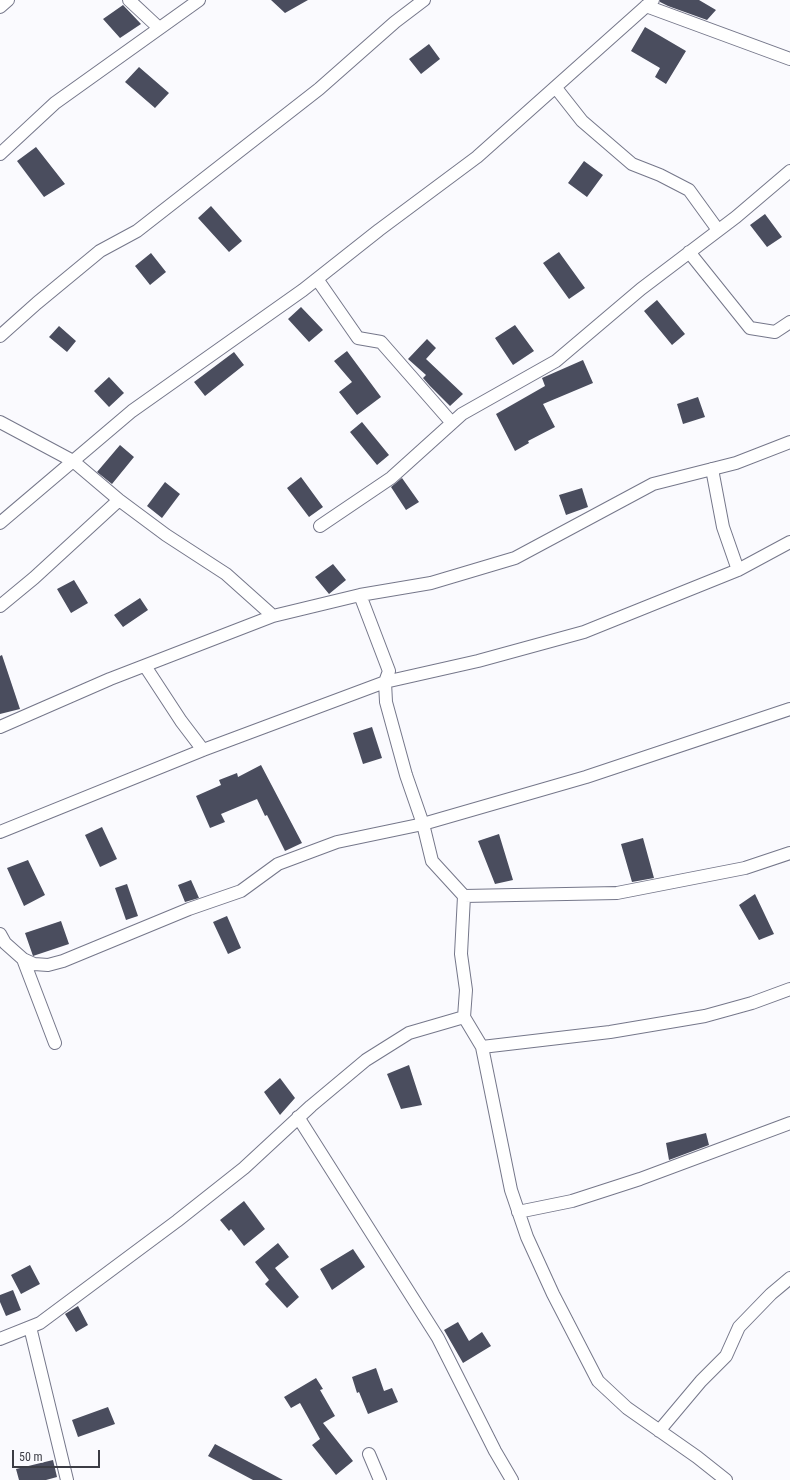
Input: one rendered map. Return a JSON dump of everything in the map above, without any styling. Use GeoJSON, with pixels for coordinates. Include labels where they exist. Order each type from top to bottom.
{"type":"FeatureCollection","features":[{"type":"Feature","properties":{"kind":"street"},"geometry":{"type":"LineString","coordinates":[[0,6],[8,0]]}},
{"type":"Feature","properties":{"kind":"street"},"geometry":{"type":"LineString","coordinates":[[129,0],[159,28]]}},
{"type":"Feature","properties":{"kind":"street"},"geometry":{"type":"LineString","coordinates":[[0,154],[55,102],[199,0]]}},
{"type":"Feature","properties":{"kind":"street"},"geometry":{"type":"LineString","coordinates":[[0,336],[100,251],[137,232],[319,89],[395,22],[424,0]]}},
{"type":"Feature","properties":{"kind":"street"},"geometry":{"type":"LineString","coordinates":[[0,523],[13,514],[132,410],[317,279],[379,230],[477,157],[650,3],[790,59]]}},
{"type":"Feature","properties":{"kind":"street"},"geometry":{"type":"LineString","coordinates":[[556,88],[582,121],[632,164],[660,175],[689,190],[718,230]]}},
{"type":"Feature","properties":{"kind":"street"},"geometry":{"type":"LineString","coordinates":[[320,526],[391,478],[462,414],[556,361],[641,289],[718,230],[790,171]]}},
{"type":"Feature","properties":{"kind":"street"},"geometry":{"type":"LineString","coordinates":[[690,252],[750,328],[775,332],[790,322]]}},
{"type":"Feature","properties":{"kind":"street"},"geometry":{"type":"LineString","coordinates":[[317,279],[358,338],[381,342],[452,423]]}},
{"type":"Feature","properties":{"kind":"street"},"geometry":{"type":"LineString","coordinates":[[0,422],[72,461],[119,500],[166,535],[226,574],[273,616]]}},
{"type":"Feature","properties":{"kind":"street"},"geometry":{"type":"LineString","coordinates":[[0,727],[145,666],[273,616],[360,595],[431,583],[515,558],[653,484],[736,463],[790,442]]}},
{"type":"Feature","properties":{"kind":"street"},"geometry":{"type":"LineString","coordinates":[[712,469],[723,527],[738,570]]}},
{"type":"Feature","properties":{"kind":"street"},"geometry":{"type":"LineString","coordinates":[[0,606],[40,574],[119,500]]}},
{"type":"Feature","properties":{"kind":"street"},"geometry":{"type":"LineString","coordinates":[[0,832],[203,750],[385,682],[478,661],[584,632],[738,570],[790,542]]}},
{"type":"Feature","properties":{"kind":"street"},"geometry":{"type":"LineString","coordinates":[[360,595],[389,671],[385,682],[386,702],[406,775],[423,824],[432,861],[464,896],[461,954],[466,990],[464,1017],[482,1047],[511,1190],[527,1237],[553,1294],[598,1381],[626,1408],[697,1457],[726,1480]]}},
{"type":"Feature","properties":{"kind":"street"},"geometry":{"type":"LineString","coordinates":[[145,666],[181,721],[203,750]]}},
{"type":"Feature","properties":{"kind":"street"},"geometry":{"type":"LineString","coordinates":[[0,934],[6,943],[23,959],[34,964],[48,965],[63,961],[189,910],[241,891],[267,870],[278,864],[337,842],[423,824],[586,777],[790,709]]}},
{"type":"Feature","properties":{"kind":"street"},"geometry":{"type":"LineString","coordinates":[[464,896],[617,893],[745,868],[790,853]]}},
{"type":"Feature","properties":{"kind":"street"},"geometry":{"type":"LineString","coordinates":[[23,959],[55,1044]]}},
{"type":"Feature","properties":{"kind":"street"},"geometry":{"type":"LineString","coordinates":[[482,1047],[610,1032],[705,1016],[752,1003],[790,989]]}},
{"type":"Feature","properties":{"kind":"street"},"geometry":{"type":"LineString","coordinates":[[0,1338],[40,1323],[177,1221],[244,1168],[298,1118],[366,1060],[409,1033],[464,1017]]}},
{"type":"Feature","properties":{"kind":"street"},"geometry":{"type":"LineString","coordinates":[[298,1118],[438,1338],[495,1452],[512,1480]]}},
{"type":"Feature","properties":{"kind":"street"},"geometry":{"type":"LineString","coordinates":[[518,1212],[572,1201],[640,1179],[790,1123]]}},
{"type":"Feature","properties":{"kind":"street"},"geometry":{"type":"LineString","coordinates":[[659,1431],[700,1381],[726,1356],[739,1327],[790,1278]]}},
{"type":"Feature","properties":{"kind":"street"},"geometry":{"type":"LineString","coordinates":[[30,1327],[67,1480]]}},
{"type":"Feature","properties":{"kind":"street"},"geometry":{"type":"LineString","coordinates":[[369,1454],[380,1480]]}},
{"type":"Feature","properties":{"kind":"building"},"geometry":{"type":"Polygon","coordinates":[[[271,0],[308,0],[285,13],[271,0]]]}},
{"type":"Feature","properties":{"kind":"building"},"geometry":{"type":"Polygon","coordinates":[[[660,0],[699,0],[716,10],[707,20],[668,6],[660,2],[660,0]]]}},
{"type":"Feature","properties":{"kind":"building"},"geometry":{"type":"Polygon","coordinates":[[[123,5],[141,24],[120,38],[103,19],[123,5]]]}},
{"type":"Feature","properties":{"kind":"building"},"geometry":{"type":"Polygon","coordinates":[[[645,27],[686,51],[666,84],[655,77],[660,68],[631,51],[645,27]]]}},
{"type":"Feature","properties":{"kind":"building"},"geometry":{"type":"Polygon","coordinates":[[[429,44],[440,59],[421,74],[409,59],[429,44]]]}},
{"type":"Feature","properties":{"kind":"building"},"geometry":{"type":"Polygon","coordinates":[[[139,67],[169,93],[155,108],[125,82],[139,67]]]}},
{"type":"Feature","properties":{"kind":"building"},"geometry":{"type":"Polygon","coordinates":[[[36,147],[65,184],[44,197],[17,161],[36,147]]]}},
{"type":"Feature","properties":{"kind":"building"},"geometry":{"type":"Polygon","coordinates":[[[584,161],[603,175],[587,197],[568,183],[584,161]]]}},
{"type":"Feature","properties":{"kind":"building"},"geometry":{"type":"Polygon","coordinates":[[[211,206],[242,241],[229,252],[198,218],[211,206]]]}},
{"type":"Feature","properties":{"kind":"building"},"geometry":{"type":"Polygon","coordinates":[[[765,214],[782,237],[767,247],[750,225],[765,214]]]}},
{"type":"Feature","properties":{"kind":"building"},"geometry":{"type":"Polygon","coordinates":[[[559,252],[585,288],[569,299],[543,263],[559,252]]]}},
{"type":"Feature","properties":{"kind":"building"},"geometry":{"type":"Polygon","coordinates":[[[151,253],[166,272],[150,285],[135,266],[151,253]]]}},
{"type":"Feature","properties":{"kind":"building"},"geometry":{"type":"Polygon","coordinates":[[[657,300],[685,334],[672,345],[644,311],[657,300]]]}},
{"type":"Feature","properties":{"kind":"building"},"geometry":{"type":"Polygon","coordinates":[[[301,307],[323,330],[309,342],[288,319],[301,307]]]}},
{"type":"Feature","properties":{"kind":"building"},"geometry":{"type":"Polygon","coordinates":[[[515,325],[534,351],[513,365],[495,338],[515,325]]]}},
{"type":"Feature","properties":{"kind":"building"},"geometry":{"type":"Polygon","coordinates":[[[59,326],[76,341],[67,352],[49,337],[59,326]]]}},
{"type":"Feature","properties":{"kind":"building"},"geometry":{"type":"Polygon","coordinates":[[[427,339],[436,348],[426,359],[463,394],[450,406],[423,378],[426,375],[408,359],[427,339]]]}},
{"type":"Feature","properties":{"kind":"building"},"geometry":{"type":"Polygon","coordinates":[[[347,351],[381,397],[357,415],[339,392],[352,382],[334,361],[347,351]]]}},
{"type":"Feature","properties":{"kind":"building"},"geometry":{"type":"Polygon","coordinates":[[[234,352],[244,365],[205,396],[194,382],[234,352]]]}},
{"type":"Feature","properties":{"kind":"building"},"geometry":{"type":"Polygon","coordinates":[[[583,360],[593,383],[543,404],[555,427],[528,441],[529,443],[515,451],[496,414],[545,386],[542,378],[583,360]]]}},
{"type":"Feature","properties":{"kind":"building"},"geometry":{"type":"Polygon","coordinates":[[[109,377],[124,393],[109,407],[94,391],[109,377]]]}},
{"type":"Feature","properties":{"kind":"building"},"geometry":{"type":"Polygon","coordinates":[[[698,397],[705,417],[683,424],[677,404],[698,397]]]}},
{"type":"Feature","properties":{"kind":"building"},"geometry":{"type":"Polygon","coordinates":[[[362,422],[389,455],[377,465],[350,432],[362,422]]]}},
{"type":"Feature","properties":{"kind":"building"},"geometry":{"type":"Polygon","coordinates":[[[120,445],[134,457],[112,484],[97,472],[120,445]]]}},
{"type":"Feature","properties":{"kind":"building"},"geometry":{"type":"Polygon","coordinates":[[[301,477],[323,507],[309,517],[287,488],[301,477]]]}},
{"type":"Feature","properties":{"kind":"building"},"geometry":{"type":"Polygon","coordinates":[[[402,478],[419,502],[406,510],[391,487],[402,478]]]}},
{"type":"Feature","properties":{"kind":"building"},"geometry":{"type":"Polygon","coordinates":[[[165,482],[180,494],[162,518],[147,506],[165,482]]]}},
{"type":"Feature","properties":{"kind":"building"},"geometry":{"type":"Polygon","coordinates":[[[582,488],[588,507],[566,515],[559,495],[582,488]]]}},
{"type":"Feature","properties":{"kind":"building"},"geometry":{"type":"Polygon","coordinates":[[[333,564],[346,580],[329,594],[315,577],[333,564]]]}},
{"type":"Feature","properties":{"kind":"building"},"geometry":{"type":"Polygon","coordinates":[[[74,580],[88,603],[71,613],[57,589],[74,580]]]}},
{"type":"Feature","properties":{"kind":"building"},"geometry":{"type":"Polygon","coordinates":[[[140,598],[148,610],[123,627],[114,615],[140,598]]]}},
{"type":"Feature","properties":{"kind":"building"},"geometry":{"type":"Polygon","coordinates":[[[2,655],[20,709],[0,714],[0,656],[2,655]]]}},
{"type":"Feature","properties":{"kind":"building"},"geometry":{"type":"Polygon","coordinates":[[[372,727],[382,758],[363,764],[353,733],[372,727]]]}},
{"type":"Feature","properties":{"kind":"building"},"geometry":{"type":"Polygon","coordinates":[[[261,765],[302,843],[285,851],[267,815],[265,816],[257,799],[221,814],[225,822],[210,828],[196,796],[221,785],[219,780],[237,773],[238,777],[261,765]]]}},
{"type":"Feature","properties":{"kind":"building"},"geometry":{"type":"Polygon","coordinates":[[[102,827],[117,859],[100,867],[85,835],[102,827]]]}},
{"type":"Feature","properties":{"kind":"building"},"geometry":{"type":"Polygon","coordinates":[[[499,834],[513,880],[495,884],[478,841],[499,834]]]}},
{"type":"Feature","properties":{"kind":"building"},"geometry":{"type":"Polygon","coordinates":[[[643,838],[654,878],[632,882],[621,844],[643,838]]]}},
{"type":"Feature","properties":{"kind":"building"},"geometry":{"type":"Polygon","coordinates":[[[28,860],[45,895],[24,906],[7,868],[28,860]]]}},
{"type":"Feature","properties":{"kind":"building"},"geometry":{"type":"Polygon","coordinates":[[[191,880],[199,898],[185,902],[178,885],[191,880]]]}},
{"type":"Feature","properties":{"kind":"building"},"geometry":{"type":"Polygon","coordinates":[[[127,884],[138,916],[126,920],[115,888],[127,884]]]}},
{"type":"Feature","properties":{"kind":"building"},"geometry":{"type":"Polygon","coordinates":[[[755,894],[774,934],[759,940],[739,905],[755,894]]]}},
{"type":"Feature","properties":{"kind":"building"},"geometry":{"type":"Polygon","coordinates":[[[227,916],[241,948],[228,954],[213,922],[227,916]]]}},
{"type":"Feature","properties":{"kind":"building"},"geometry":{"type":"Polygon","coordinates":[[[61,921],[69,944],[33,956],[25,933],[61,921]]]}},
{"type":"Feature","properties":{"kind":"building"},"geometry":{"type":"Polygon","coordinates":[[[409,1065],[422,1105],[401,1109],[387,1074],[409,1065]]]}},
{"type":"Feature","properties":{"kind":"building"},"geometry":{"type":"Polygon","coordinates":[[[280,1078],[295,1098],[280,1115],[264,1092],[280,1078]]]}},
{"type":"Feature","properties":{"kind":"building"},"geometry":{"type":"Polygon","coordinates":[[[706,1133],[709,1145],[669,1160],[666,1143],[706,1133]]]}},
{"type":"Feature","properties":{"kind":"building"},"geometry":{"type":"Polygon","coordinates":[[[244,1201],[265,1229],[244,1246],[231,1229],[229,1231],[220,1220],[244,1201]]]}},
{"type":"Feature","properties":{"kind":"building"},"geometry":{"type":"Polygon","coordinates":[[[278,1243],[289,1257],[275,1268],[299,1297],[287,1308],[265,1284],[269,1280],[255,1262],[278,1243]]]}},
{"type":"Feature","properties":{"kind":"building"},"geometry":{"type":"Polygon","coordinates":[[[353,1249],[365,1267],[332,1290],[320,1269],[353,1249]]]}},
{"type":"Feature","properties":{"kind":"building"},"geometry":{"type":"Polygon","coordinates":[[[30,1265],[40,1284],[21,1294],[11,1275],[30,1265]]]}},
{"type":"Feature","properties":{"kind":"building"},"geometry":{"type":"Polygon","coordinates":[[[13,1290],[21,1310],[6,1316],[0,1302],[0,1295],[13,1290]]]}},
{"type":"Feature","properties":{"kind":"building"},"geometry":{"type":"Polygon","coordinates":[[[78,1306],[88,1325],[76,1332],[65,1314],[78,1306]]]}},
{"type":"Feature","properties":{"kind":"building"},"geometry":{"type":"Polygon","coordinates":[[[458,1322],[469,1341],[482,1332],[491,1346],[463,1363],[444,1330],[458,1322]]]}},
{"type":"Feature","properties":{"kind":"building"},"geometry":{"type":"Polygon","coordinates":[[[376,1368],[384,1391],[392,1388],[398,1402],[368,1414],[359,1392],[357,1393],[352,1377],[376,1368]]]}},
{"type":"Feature","properties":{"kind":"building"},"geometry":{"type":"Polygon","coordinates":[[[316,1378],[323,1389],[320,1390],[335,1416],[323,1423],[353,1461],[336,1475],[312,1445],[320,1439],[300,1403],[291,1408],[284,1397],[316,1378]]]}},
{"type":"Feature","properties":{"kind":"building"},"geometry":{"type":"Polygon","coordinates":[[[108,1407],[115,1424],[78,1437],[72,1420],[108,1407]]]}},
{"type":"Feature","properties":{"kind":"building"},"geometry":{"type":"Polygon","coordinates":[[[215,1444],[283,1480],[253,1480],[208,1456],[215,1444]]]}},
{"type":"Feature","properties":{"kind":"building"},"geometry":{"type":"Polygon","coordinates":[[[53,1460],[57,1477],[46,1480],[19,1480],[16,1469],[53,1460]]]}}]}
